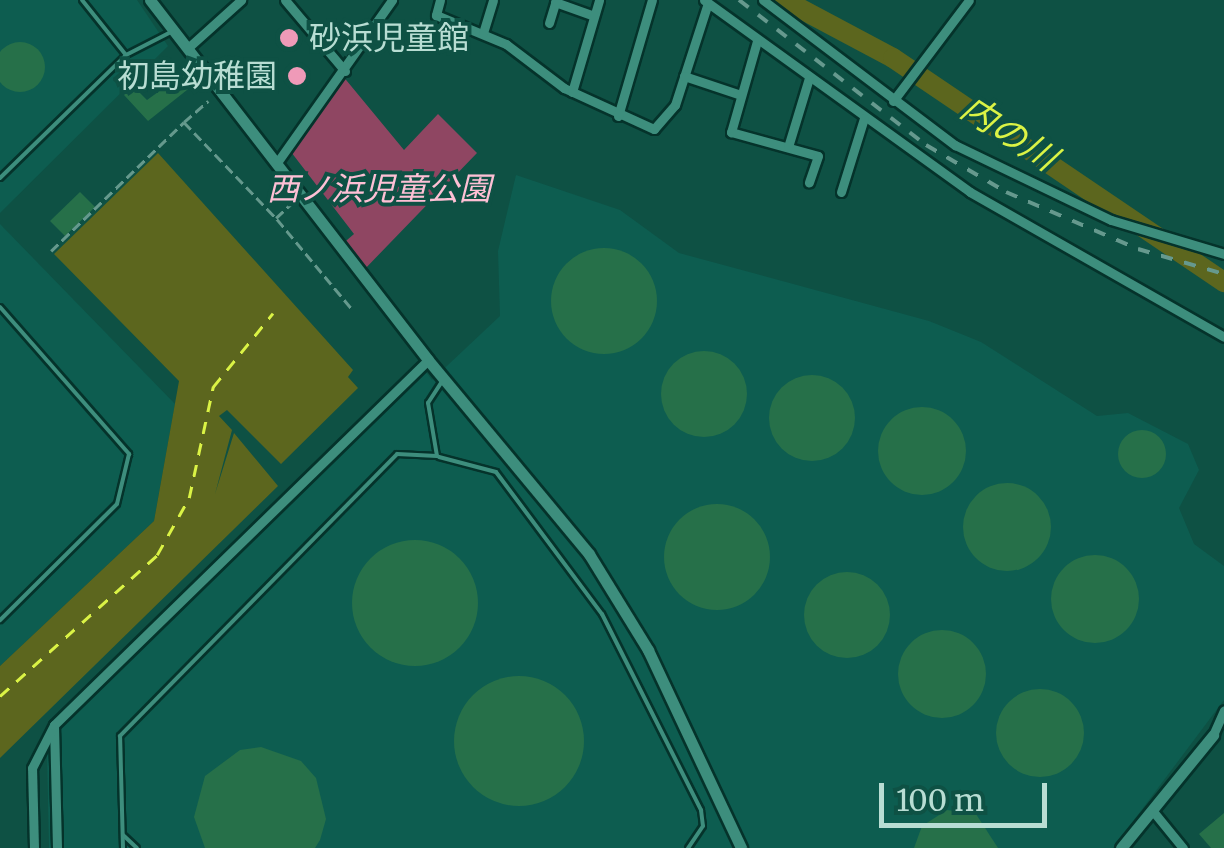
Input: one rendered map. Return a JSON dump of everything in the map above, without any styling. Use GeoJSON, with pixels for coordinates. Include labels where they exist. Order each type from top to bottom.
{"type":"FeatureCollection","features":[{"type":"Feature","properties":{"kind":"street"},"geometry":{"type":"LineString","coordinates":[[150,0],[190,46],[428,360],[542,490],[605,577],[674,701],[741,848]]}},
{"type":"Feature","properties":{"kind":"street"},"geometry":{"type":"LineString","coordinates":[[190,46],[241,0]]}},
{"type":"Feature","properties":{"kind":"street"},"geometry":{"type":"LineString","coordinates":[[285,0],[344,71]]}},
{"type":"Feature","properties":{"kind":"street"},"geometry":{"type":"LineString","coordinates":[[276,164],[392,0]]}},
{"type":"Feature","properties":{"kind":"street"},"geometry":{"type":"LineString","coordinates":[[440,0],[436,15],[483,33],[572,92],[618,116],[658,128],[684,76],[706,1],[864,118],[1085,264],[1224,338]]}},
{"type":"Feature","properties":{"kind":"street"},"geometry":{"type":"LineString","coordinates":[[483,33],[493,0]]}},
{"type":"Feature","properties":{"kind":"street"},"geometry":{"type":"LineString","coordinates":[[572,92],[599,0]]}},
{"type":"Feature","properties":{"kind":"street"},"geometry":{"type":"LineString","coordinates":[[618,116],[652,0]]}},
{"type":"Feature","properties":{"kind":"street"},"geometry":{"type":"LineString","coordinates":[[763,0],[894,102],[1034,187],[1224,254]]}},
{"type":"Feature","properties":{"kind":"street"},"geometry":{"type":"LineString","coordinates":[[894,102],[969,0]]}},
{"type":"Feature","properties":{"kind":"street"},"geometry":{"type":"LineString","coordinates":[[549,23],[555,1],[594,16]]}},
{"type":"Feature","properties":{"kind":"street"},"geometry":{"type":"LineString","coordinates":[[757,41],[731,132],[818,156],[809,182]]}},
{"type":"Feature","properties":{"kind":"street"},"geometry":{"type":"LineString","coordinates":[[684,76],[741,95]]}},
{"type":"Feature","properties":{"kind":"street"},"geometry":{"type":"LineString","coordinates":[[788,147],[809,78]]}},
{"type":"Feature","properties":{"kind":"street"},"geometry":{"type":"LineString","coordinates":[[841,192],[864,118]]}},
{"type":"Feature","properties":{"kind":"street"},"geometry":{"type":"LineString","coordinates":[[34,848],[32,768],[54,725],[428,360]]}},
{"type":"Feature","properties":{"kind":"street"},"geometry":{"type":"LineString","coordinates":[[1121,848],[1219,733],[1224,710]]}},
{"type":"Feature","properties":{"kind":"street"},"geometry":{"type":"LineString","coordinates":[[54,725],[57,848]]}},
{"type":"Feature","properties":{"kind":"street"},"geometry":{"type":"LineString","coordinates":[[1152,810],[1183,848]]}},
{"type":"Feature","properties":{"kind":"lane"},"geometry":{"type":"LineString","coordinates":[[82,0],[126,55]]}},
{"type":"Feature","properties":{"kind":"lane"},"geometry":{"type":"LineString","coordinates":[[0,178],[126,55],[175,30]]}},
{"type":"Feature","properties":{"kind":"lane"},"geometry":{"type":"LineString","coordinates":[[0,308],[129,454],[117,504],[0,620]]}},
{"type":"Feature","properties":{"kind":"lane"},"geometry":{"type":"LineString","coordinates":[[437,456],[428,403],[444,380]]}},
{"type":"Feature","properties":{"kind":"lane"},"geometry":{"type":"LineString","coordinates":[[123,848],[120,736],[397,454],[437,456],[496,472],[602,614],[702,810],[703,826],[688,848]]}},
{"type":"Feature","properties":{"kind":"lane"},"geometry":{"type":"LineString","coordinates":[[122,834],[137,848]]}},
{"type":"Feature","properties":{"kind":"path"},"geometry":{"type":"LineString","coordinates":[[52,251],[208,101]]}},
{"type":"Feature","properties":{"kind":"path"},"geometry":{"type":"LineString","coordinates":[[184,122],[276,218],[352,308]]}},
{"type":"Feature","properties":{"kind":"path"},"geometry":{"type":"LineString","coordinates":[[276,218],[301,196]]}},
{"type":"Feature","properties":{"kind":"shaded area"},"geometry":{"type":"Polygon","coordinates":[[[0,0],[137,0],[168,46],[0,213],[0,0]]]}},
{"type":"Feature","properties":{"kind":"shaded area"},"geometry":{"type":"Polygon","coordinates":[[[158,153],[353,370],[348,377],[358,388],[281,464],[227,410],[219,416],[232,430],[215,494],[234,433],[278,486],[0,758],[0,666],[154,521],[179,381],[54,254],[158,153]]]}},
{"type":"Feature","properties":{"kind":"shaded area"},"geometry":{"type":"Polygon","coordinates":[[[516,175],[620,210],[679,253],[929,321],[981,342],[1097,416],[1128,413],[1188,444],[1199,470],[1179,508],[1194,544],[1224,566],[1224,700],[1113,848],[49,848],[47,753],[64,721],[425,371],[432,380],[500,316],[498,251],[516,175]]]}},
{"type":"Feature","properties":{"kind":"shaded area"},"geometry":{"type":"Polygon","coordinates":[[[0,224],[175,404],[154,521],[0,666],[0,224]]]}},
{"type":"Feature","properties":{"kind":"green space","name":"西ノ浜児童公園"},"geometry":{"type":"Polygon","coordinates":[[[342,75],[404,150],[438,114],[477,153],[361,273],[340,246],[354,234],[288,148],[342,75]]]}},
{"type":"Feature","properties":{"kind":"building"},"geometry":{"type":"Polygon","coordinates":[[[20,42],[38,49],[45,67],[38,85],[20,92],[2,85],[-5,67],[2,49],[20,42]]]}},
{"type":"Feature","properties":{"kind":"building"},"geometry":{"type":"Polygon","coordinates":[[[183,74],[192,86],[148,121],[124,95],[133,86],[147,100],[183,74]]]}},
{"type":"Feature","properties":{"kind":"building"},"geometry":{"type":"Polygon","coordinates":[[[80,192],[95,207],[65,236],[50,221],[80,192]]]}},
{"type":"Feature","properties":{"kind":"building"},"geometry":{"type":"Polygon","coordinates":[[[604,248],[624,252],[641,264],[653,281],[657,301],[653,321],[641,338],[624,350],[604,354],[584,350],[567,338],[555,321],[551,301],[555,281],[567,264],[584,252],[604,248]]]}},
{"type":"Feature","properties":{"kind":"building"},"geometry":{"type":"Polygon","coordinates":[[[704,351],[728,358],[740,370],[747,394],[740,418],[728,430],[704,437],[680,430],[668,418],[661,394],[668,370],[680,358],[704,351]]]}},
{"type":"Feature","properties":{"kind":"building"},"geometry":{"type":"Polygon","coordinates":[[[804,375],[820,375],[843,387],[852,401],[852,435],[843,449],[820,461],[804,461],[788,454],[776,442],[769,426],[769,410],[776,394],[788,382],[804,375]]]}},
{"type":"Feature","properties":{"kind":"building"},"geometry":{"type":"Polygon","coordinates":[[[922,407],[939,410],[953,420],[963,434],[963,468],[953,482],[939,492],[922,495],[905,492],[891,482],[881,468],[878,451],[881,434],[891,420],[905,410],[922,407]]]}},
{"type":"Feature","properties":{"kind":"building"},"geometry":{"type":"Polygon","coordinates":[[[1142,430],[1159,437],[1166,454],[1159,471],[1142,478],[1125,471],[1118,454],[1125,437],[1142,430]]]}},
{"type":"Feature","properties":{"kind":"building"},"geometry":{"type":"Polygon","coordinates":[[[1007,483],[1038,496],[1051,527],[1038,558],[1007,571],[976,558],[963,527],[976,496],[1007,483]]]}},
{"type":"Feature","properties":{"kind":"building"},"geometry":{"type":"Polygon","coordinates":[[[717,504],[737,508],[754,520],[766,537],[770,557],[766,577],[754,594],[737,606],[717,610],[697,606],[680,594],[668,577],[664,557],[668,537],[680,520],[697,508],[717,504]]]}},
{"type":"Feature","properties":{"kind":"building"},"geometry":{"type":"Polygon","coordinates":[[[415,540],[439,545],[459,559],[473,579],[478,603],[473,627],[459,647],[439,661],[415,666],[391,661],[371,647],[357,627],[352,603],[357,579],[371,559],[391,545],[415,540]]]}},
{"type":"Feature","properties":{"kind":"building"},"geometry":{"type":"Polygon","coordinates":[[[1095,555],[1112,558],[1126,568],[1136,582],[1136,616],[1126,630],[1112,640],[1095,643],[1078,640],[1064,630],[1054,616],[1051,599],[1054,582],[1064,568],[1078,558],[1095,555]]]}},
{"type":"Feature","properties":{"kind":"building"},"geometry":{"type":"Polygon","coordinates":[[[847,572],[871,579],[883,591],[890,615],[883,639],[871,651],[847,658],[823,651],[811,639],[804,615],[811,591],[823,579],[847,572]]]}},
{"type":"Feature","properties":{"kind":"building"},"geometry":{"type":"Polygon","coordinates":[[[942,630],[967,637],[979,649],[986,674],[979,699],[967,711],[942,718],[917,711],[905,699],[898,674],[905,649],[917,637],[942,630]]]}},
{"type":"Feature","properties":{"kind":"building"},"geometry":{"type":"Polygon","coordinates":[[[519,676],[544,681],[565,695],[579,716],[584,741],[579,766],[565,787],[544,801],[519,806],[494,801],[473,787],[459,766],[454,741],[459,716],[473,695],[494,681],[519,676]]]}},
{"type":"Feature","properties":{"kind":"building"},"geometry":{"type":"Polygon","coordinates":[[[1040,689],[1057,692],[1071,702],[1081,716],[1081,750],[1071,764],[1057,774],[1040,777],[1023,774],[1009,764],[999,750],[996,733],[999,716],[1009,702],[1023,692],[1040,689]]]}},
{"type":"Feature","properties":{"kind":"building"},"geometry":{"type":"Polygon","coordinates":[[[261,747],[301,761],[316,778],[326,819],[320,840],[315,848],[205,848],[194,817],[205,776],[240,750],[261,747]]]}},
{"type":"Feature","properties":{"kind":"building"},"geometry":{"type":"Polygon","coordinates":[[[947,810],[976,814],[998,848],[914,848],[922,826],[947,810]]]}},
{"type":"Feature","properties":{"kind":"building"},"geometry":{"type":"Polygon","coordinates":[[[1224,813],[1224,848],[1211,848],[1199,834],[1224,813]]]}},
{"type":"Feature","properties":{"kind":"waterway","name":"内の川"},"geometry":{"type":"LineString","coordinates":[[784,0],[893,58],[1224,282]]}},
{"type":"Feature","properties":{"kind":"ferry route"},"geometry":{"type":"LineString","coordinates":[[0,696],[157,555],[189,498],[213,387],[273,313]]}},
{"type":"Feature","properties":{"kind":"railway"},"geometry":{"type":"LineString","coordinates":[[739,0],[926,145],[1006,192],[1138,249],[1224,274]]}},
{"type":"Feature","properties":{"kind":"place","name":"砂浜児童館"},"geometry":{"type":"Point","coordinates":[289,38]}},
{"type":"Feature","properties":{"kind":"place","name":"初島幼稚園"},"geometry":{"type":"Point","coordinates":[297,76]}}]}
